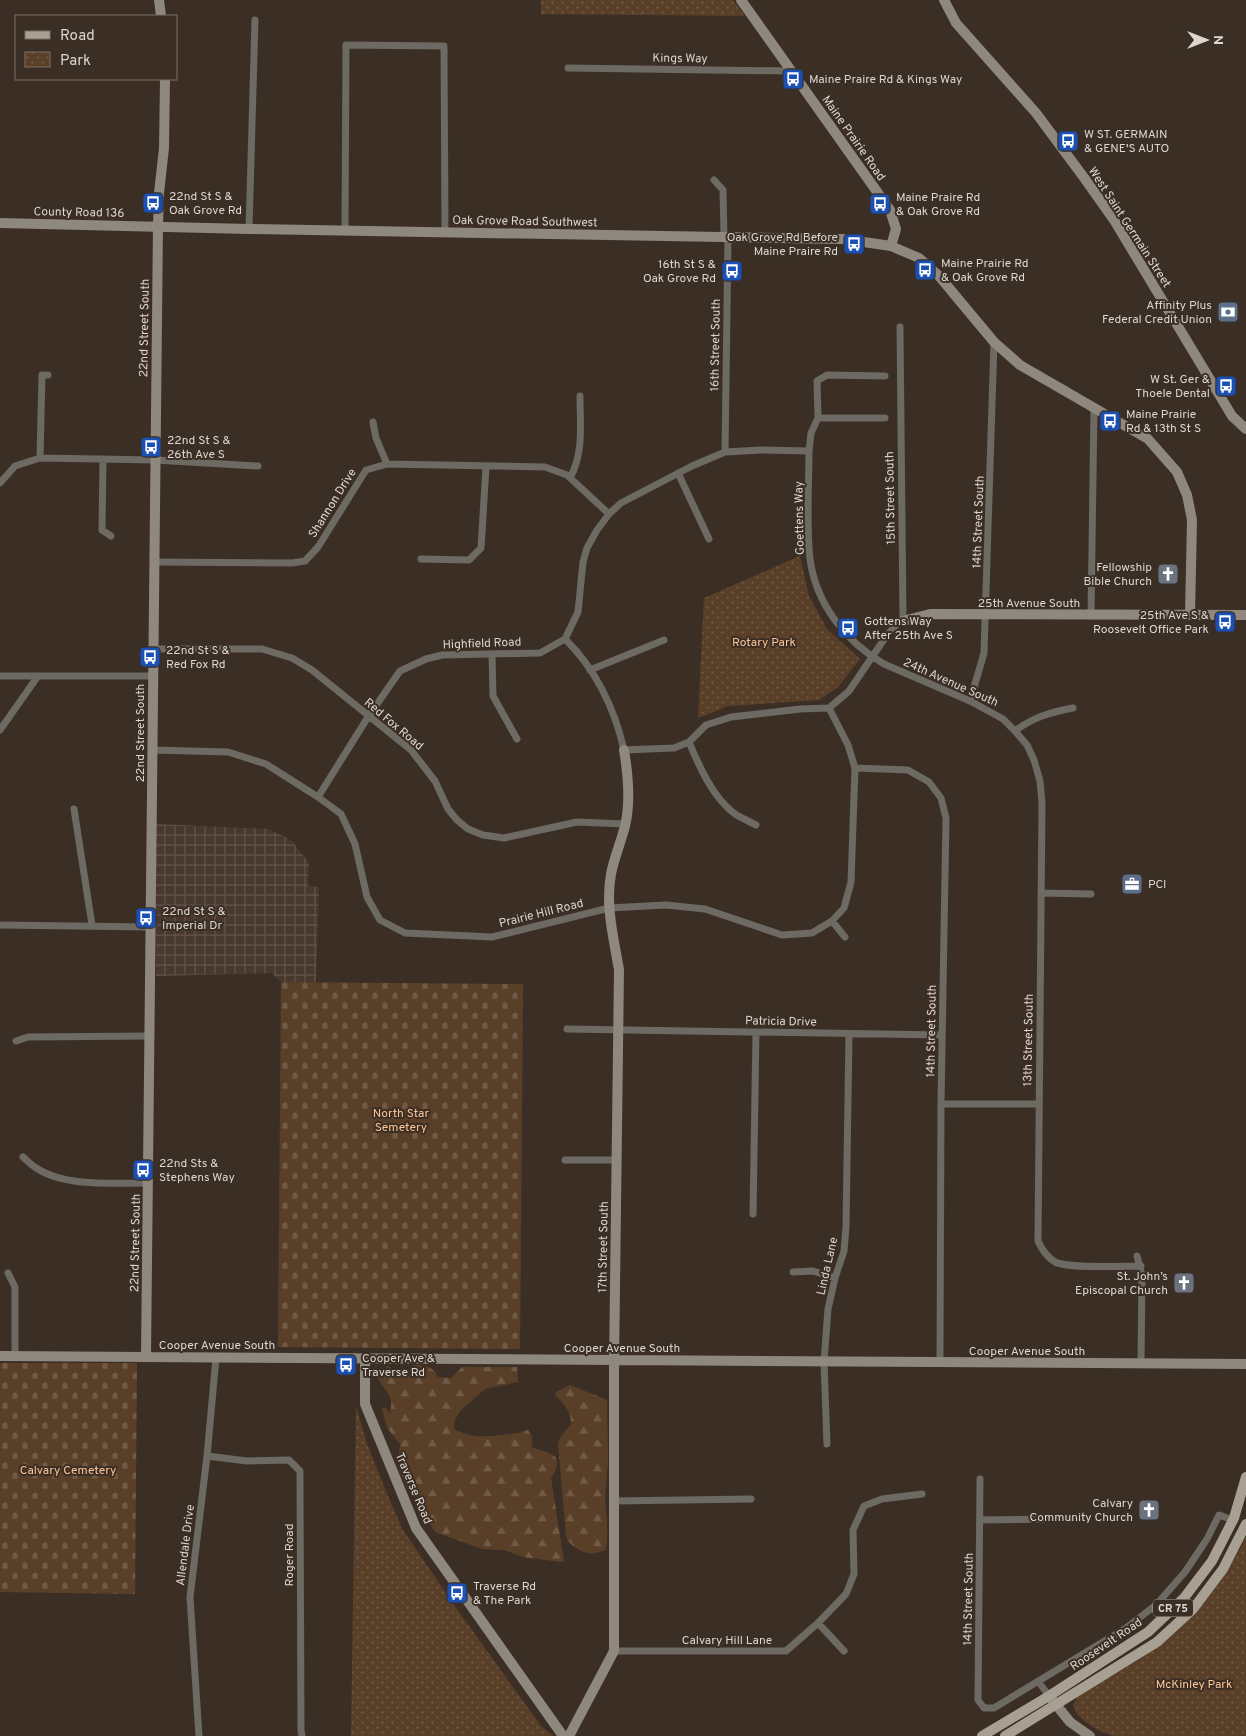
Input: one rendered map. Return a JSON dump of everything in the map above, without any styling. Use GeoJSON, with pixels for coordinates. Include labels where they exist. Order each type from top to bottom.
{"type":"FeatureCollection","features":[{"type":"Feature","properties":{"kind":"main road","name":"Roosevelt Road"},"geometry":{"type":"LineString","coordinates":[[982,1736],[1049,1696],[1148,1632],[1184,1598],[1212,1561],[1233,1520],[1246,1477]]}},
{"type":"Feature","properties":{"kind":"main road","name":"Roosevelt Road"},"geometry":{"type":"LineString","coordinates":[[1005,1736],[1157,1642],[1193,1609],[1223,1569],[1246,1524]]}},
{"type":"Feature","properties":{"kind":"street"},"geometry":{"type":"LineString","coordinates":[[159,0],[161,15]]}},
{"type":"Feature","properties":{"kind":"street","name":"Maine Prairie Road"},"geometry":{"type":"LineString","coordinates":[[740,0],[890,210],[896,229],[891,246]]}},
{"type":"Feature","properties":{"kind":"street","name":"West Saint Germain Street"},"geometry":{"type":"LineString","coordinates":[[944,0],[956,23],[1036,113],[1114,220],[1232,416],[1246,430]]}},
{"type":"Feature","properties":{"kind":"street"},"geometry":{"type":"LineString","coordinates":[[249,229],[255,20]]}},
{"type":"Feature","properties":{"kind":"street"},"geometry":{"type":"LineString","coordinates":[[345,231],[346,45],[444,46],[444,232]]}},
{"type":"Feature","properties":{"kind":"street","name":"Kings Way"},"geometry":{"type":"LineString","coordinates":[[568,68],[791,71]]}},
{"type":"Feature","properties":{"kind":"street","name":"22nd Street South"},"geometry":{"type":"LineString","coordinates":[[146,1357],[158,226],[159,193],[164,148],[165,80]]}},
{"type":"Feature","properties":{"kind":"street","name":"16th Street South"},"geometry":{"type":"LineString","coordinates":[[714,180],[723,190],[726,238],[725,452]]}},
{"type":"Feature","properties":{"kind":"street","name":"County Road 136"},"geometry":{"type":"LineString","coordinates":[[0,223],[158,226]]}},
{"type":"Feature","properties":{"kind":"street","name":"Oak Grove Road Southwest"},"geometry":{"type":"LineString","coordinates":[[158,226],[843,239],[891,246]]}},
{"type":"Feature","properties":{"kind":"street"},"geometry":{"type":"LineString","coordinates":[[891,246],[919,258],[939,276],[994,342],[1020,365],[1148,439],[1177,472],[1186,495],[1192,520],[1190,615]]}},
{"type":"Feature","properties":{"kind":"street","name":"15th Street South"},"geometry":{"type":"LineString","coordinates":[[900,327],[903,621]]}},
{"type":"Feature","properties":{"kind":"street","name":"14th Street South"},"geometry":{"type":"LineString","coordinates":[[970,701],[984,653],[994,342]]}},
{"type":"Feature","properties":{"kind":"street"},"geometry":{"type":"LineString","coordinates":[[40,458],[42,375],[48,375]]}},
{"type":"Feature","properties":{"kind":"street","name":"Goettens Way"},"geometry":{"type":"LineString","coordinates":[[871,657],[838,625],[819,592],[810,560],[810,452],[811,433],[818,418],[817,381],[827,375],[885,376]]}},
{"type":"Feature","properties":{"kind":"street"},"geometry":{"type":"LineString","coordinates":[[570,478],[580,451],[580,396]]}},
{"type":"Feature","properties":{"kind":"street"},"geometry":{"type":"LineString","coordinates":[[1091,616],[1094,408]]}},
{"type":"Feature","properties":{"kind":"street"},"geometry":{"type":"LineString","coordinates":[[818,418],[885,418]]}},
{"type":"Feature","properties":{"kind":"street"},"geometry":{"type":"LineString","coordinates":[[372,422],[376,438],[387,464]]}},
{"type":"Feature","properties":{"kind":"street"},"geometry":{"type":"LineString","coordinates":[[810,452],[762,450],[725,452],[710,457],[621,503],[596,530],[587,548],[583,562],[578,612],[565,639],[580,655],[590,670],[612,712],[624,750],[674,748],[689,742],[706,725],[731,717],[800,709],[829,708],[849,691],[871,657],[898,623],[903,621]]}},
{"type":"Feature","properties":{"kind":"street"},"geometry":{"type":"LineString","coordinates":[[0,483],[16,466],[40,458],[155,460],[258,466]]}},
{"type":"Feature","properties":{"kind":"street"},"geometry":{"type":"LineString","coordinates":[[103,459],[102,530],[111,536]]}},
{"type":"Feature","properties":{"kind":"street","name":"Shannon Drive"},"geometry":{"type":"LineString","coordinates":[[154,562],[292,563],[305,561],[318,548],[366,470],[387,464],[545,467],[566,475],[609,514]]}},
{"type":"Feature","properties":{"kind":"street"},"geometry":{"type":"LineString","coordinates":[[421,559],[470,560],[481,548],[486,467]]}},
{"type":"Feature","properties":{"kind":"street"},"geometry":{"type":"LineString","coordinates":[[678,473],[709,539]]}},
{"type":"Feature","properties":{"kind":"street","name":"25th Avenue South"},"geometry":{"type":"LineString","coordinates":[[903,621],[930,614],[986,616],[1246,615]]}},
{"type":"Feature","properties":{"kind":"street","name":"Highfield Road"},"geometry":{"type":"LineString","coordinates":[[318,797],[368,717],[400,671],[426,658],[442,655],[540,653],[565,639]]}},
{"type":"Feature","properties":{"kind":"street"},"geometry":{"type":"LineString","coordinates":[[590,670],[664,640]]}},
{"type":"Feature","properties":{"kind":"street","name":"Red Fox Road"},"geometry":{"type":"LineString","coordinates":[[154,649],[262,649],[292,658],[312,670],[411,750],[435,781],[448,809],[457,820],[468,829],[483,835],[504,838],[578,822],[626,824]]}},
{"type":"Feature","properties":{"kind":"street"},"geometry":{"type":"LineString","coordinates":[[492,654],[493,696],[517,738]]}},
{"type":"Feature","properties":{"kind":"street","name":"24th Avenue South"},"geometry":{"type":"LineString","coordinates":[[871,657],[901,672],[970,701],[1003,719],[1016,731]]}},
{"type":"Feature","properties":{"kind":"street"},"geometry":{"type":"LineString","coordinates":[[0,676],[152,676]]}},
{"type":"Feature","properties":{"kind":"street"},"geometry":{"type":"LineString","coordinates":[[0,730],[38,676]]}},
{"type":"Feature","properties":{"kind":"street"},"geometry":{"type":"LineString","coordinates":[[829,708],[848,745],[855,768]]}},
{"type":"Feature","properties":{"kind":"street"},"geometry":{"type":"LineString","coordinates":[[1016,731],[1036,718],[1073,708]]}},
{"type":"Feature","properties":{"kind":"street","name":"13th Street South"},"geometry":{"type":"LineString","coordinates":[[1016,731],[1034,760],[1040,781],[1042,803],[1038,1241],[1048,1256],[1057,1262],[1069,1266],[1141,1266]]}},
{"type":"Feature","properties":{"kind":"street"},"geometry":{"type":"LineString","coordinates":[[689,742],[700,770],[716,793],[734,813],[756,824]]}},
{"type":"Feature","properties":{"kind":"street","name":"Prairie Hill Road"},"geometry":{"type":"LineString","coordinates":[[152,750],[228,752],[266,764],[318,797],[340,814],[355,844],[367,898],[380,920],[405,933],[492,937],[609,908],[666,905],[705,909],[782,935],[812,933],[832,921],[844,908],[851,882],[855,768]]}},
{"type":"Feature","properties":{"kind":"street","name":"17th Street South"},"geometry":{"type":"LineString","coordinates":[[569,1736],[614,1652],[614,1361],[619,970],[609,908],[611,875],[626,824],[628,807],[624,750]]}},
{"type":"Feature","properties":{"kind":"street","name":"14th Street South"},"geometry":{"type":"LineString","coordinates":[[855,768],[908,770],[929,782],[941,798],[946,818],[941,1104],[940,1363]]}},
{"type":"Feature","properties":{"kind":"street"},"geometry":{"type":"LineString","coordinates":[[74,809],[92,925]]}},
{"type":"Feature","properties":{"kind":"street"},"geometry":{"type":"LineString","coordinates":[[1041,892],[1091,894]]}},
{"type":"Feature","properties":{"kind":"street"},"geometry":{"type":"LineString","coordinates":[[832,921],[845,936]]}},
{"type":"Feature","properties":{"kind":"street"},"geometry":{"type":"LineString","coordinates":[[0,925],[150,927]]}},
{"type":"Feature","properties":{"kind":"street","name":"Patricia Drive"},"geometry":{"type":"LineString","coordinates":[[567,1029],[942,1035]]}},
{"type":"Feature","properties":{"kind":"street"},"geometry":{"type":"LineString","coordinates":[[753,1214],[756,1032]]}},
{"type":"Feature","properties":{"kind":"street","name":"Linda Lane"},"geometry":{"type":"LineString","coordinates":[[827,1444],[824,1362],[828,1309],[844,1251],[846,1227],[849,1034]]}},
{"type":"Feature","properties":{"kind":"street"},"geometry":{"type":"LineString","coordinates":[[16,1041],[28,1037],[149,1036]]}},
{"type":"Feature","properties":{"kind":"street"},"geometry":{"type":"LineString","coordinates":[[941,1104],[1038,1104]]}},
{"type":"Feature","properties":{"kind":"street"},"geometry":{"type":"LineString","coordinates":[[23,1157],[39,1170],[60,1178],[80,1182],[148,1183]]}},
{"type":"Feature","properties":{"kind":"street"},"geometry":{"type":"LineString","coordinates":[[565,1160],[618,1160]]}},
{"type":"Feature","properties":{"kind":"street"},"geometry":{"type":"LineString","coordinates":[[1137,1256],[1142,1275],[1141,1364]]}},
{"type":"Feature","properties":{"kind":"street"},"geometry":{"type":"LineString","coordinates":[[793,1272],[813,1271],[835,1278]]}},
{"type":"Feature","properties":{"kind":"street"},"geometry":{"type":"LineString","coordinates":[[8,1273],[15,1287],[15,1356]]}},
{"type":"Feature","properties":{"kind":"street","name":"Cooper Avenue South"},"geometry":{"type":"LineString","coordinates":[[0,1356],[1245,1364]]}},
{"type":"Feature","properties":{"kind":"street","name":"Allendale Drive"},"geometry":{"type":"LineString","coordinates":[[199,1736],[190,1597],[208,1456],[216,1358]]}},
{"type":"Feature","properties":{"kind":"street","name":"Traverse Road"},"geometry":{"type":"LineString","coordinates":[[365,1358],[366,1404],[416,1528],[563,1736]]}},
{"type":"Feature","properties":{"kind":"street","name":"Roger Road"},"geometry":{"type":"LineString","coordinates":[[208,1456],[247,1461],[288,1460],[300,1471],[302,1736]]}},
{"type":"Feature","properties":{"kind":"street","name":"14th Street South"},"geometry":{"type":"LineString","coordinates":[[980,1479],[978,1700],[984,1708],[994,1708]]}},
{"type":"Feature","properties":{"kind":"street","name":"Calvary Hill Lane"},"geometry":{"type":"LineString","coordinates":[[614,1652],[786,1651],[818,1623],[846,1594],[854,1574],[853,1530],[864,1506],[882,1499],[922,1494]]}},
{"type":"Feature","properties":{"kind":"street"},"geometry":{"type":"LineString","coordinates":[[613,1501],[751,1499]]}},
{"type":"Feature","properties":{"kind":"street","name":"Roosevelt Road"},"geometry":{"type":"LineString","coordinates":[[994,1708],[1126,1628],[1156,1605],[1185,1572],[1207,1539],[1219,1515],[1233,1520]]}},
{"type":"Feature","properties":{"kind":"street"},"geometry":{"type":"LineString","coordinates":[[980,1520],[1060,1519]]}},
{"type":"Feature","properties":{"kind":"street"},"geometry":{"type":"LineString","coordinates":[[818,1623],[844,1652]]}},
{"type":"Feature","properties":{"kind":"street"},"geometry":{"type":"LineString","coordinates":[[1038,1681],[1055,1706],[1070,1722],[1090,1736]]}},
{"type":"Feature","properties":{"kind":"shaded area"},"geometry":{"type":"Polygon","coordinates":[[[156,824],[269,829],[291,840],[309,863],[308,886],[319,887],[316,982],[281,982],[272,973],[156,976],[156,824]]]}},
{"type":"Feature","properties":{"kind":"green space"},"geometry":{"type":"Polygon","coordinates":[[[541,0],[733,0],[745,16],[541,14],[541,0]]]}},
{"type":"Feature","properties":{"kind":"green space","name":"Rotary Park"},"geometry":{"type":"Polygon","coordinates":[[[800,556],[809,596],[827,629],[860,659],[838,687],[819,700],[728,706],[698,718],[704,598],[800,556]]]}},
{"type":"Feature","properties":{"kind":"green space","name":"North Star Semetery"},"geometry":{"type":"Polygon","coordinates":[[[281,982],[523,984],[520,1349],[278,1347],[281,982]]]}},
{"type":"Feature","properties":{"kind":"green space","name":"Calvary Cemetery"},"geometry":{"type":"Polygon","coordinates":[[[0,1363],[137,1363],[135,1594],[0,1592],[0,1363]]]}},
{"type":"Feature","properties":{"kind":"green space"},"geometry":{"type":"Polygon","coordinates":[[[413,1365],[428,1367],[434,1370],[438,1377],[451,1378],[462,1367],[517,1367],[518,1382],[485,1389],[460,1411],[455,1420],[454,1429],[477,1436],[519,1433],[528,1430],[532,1437],[532,1447],[548,1452],[555,1457],[557,1466],[551,1478],[564,1561],[523,1557],[504,1550],[482,1549],[435,1532],[402,1476],[398,1464],[400,1444],[387,1428],[382,1409],[385,1407],[390,1414],[391,1403],[390,1397],[380,1382],[378,1375],[388,1366],[410,1375],[423,1372],[413,1365]]]}},
{"type":"Feature","properties":{"kind":"green space"},"geometry":{"type":"Polygon","coordinates":[[[570,1385],[607,1400],[608,1461],[605,1498],[607,1544],[605,1550],[595,1553],[578,1549],[569,1542],[566,1536],[558,1444],[560,1438],[571,1424],[571,1419],[566,1408],[555,1395],[556,1392],[570,1385]]]}},
{"type":"Feature","properties":{"kind":"green space"},"geometry":{"type":"Polygon","coordinates":[[[356,1406],[367,1444],[403,1530],[541,1726],[553,1736],[351,1736],[356,1406]]]}},
{"type":"Feature","properties":{"kind":"green space","name":"McKinley Park"},"geometry":{"type":"Polygon","coordinates":[[[1246,1537],[1246,1736],[1113,1736],[1083,1720],[1073,1705],[1079,1695],[1162,1644],[1184,1625],[1214,1590],[1246,1537]]]}},
{"type":"Feature","properties":{"kind":"place","name":"Maine Praire Rd & Kings Way"},"geometry":{"type":"Point","coordinates":[793,79]}},
{"type":"Feature","properties":{"kind":"place","name":"W ST. GERMAIN & GENE'S AUTO"},"geometry":{"type":"Point","coordinates":[1068,141]}},
{"type":"Feature","properties":{"kind":"place","name":"22nd St S & Oak Grove Rd"},"geometry":{"type":"Point","coordinates":[153,203]}},
{"type":"Feature","properties":{"kind":"place","name":"Maine Praire Rd & Oak Grove Rd"},"geometry":{"type":"Point","coordinates":[880,204]}},
{"type":"Feature","properties":{"kind":"place","name":"Oak Grove Rd Before Maine Praire Rd"},"geometry":{"type":"Point","coordinates":[854,244]}},
{"type":"Feature","properties":{"kind":"place","name":"Maine Prairie Rd & Oak Grove Rd"},"geometry":{"type":"Point","coordinates":[925,270]}},
{"type":"Feature","properties":{"kind":"place","name":"16th St S & Oak Grove Rd"},"geometry":{"type":"Point","coordinates":[732,271]}},
{"type":"Feature","properties":{"kind":"place","name":"Affinity Plus Federal Credit Union"},"geometry":{"type":"Point","coordinates":[1228,312]}},
{"type":"Feature","properties":{"kind":"place","name":"W St. Ger & Thoele Dental"},"geometry":{"type":"Point","coordinates":[1226,386]}},
{"type":"Feature","properties":{"kind":"place","name":"Maine Prairie Rd & 13th St S"},"geometry":{"type":"Point","coordinates":[1110,421]}},
{"type":"Feature","properties":{"kind":"place","name":"22nd St S & 26th Ave S"},"geometry":{"type":"Point","coordinates":[151,447]}},
{"type":"Feature","properties":{"kind":"place","name":"Fellowship Bible Church"},"geometry":{"type":"Point","coordinates":[1168,574]}},
{"type":"Feature","properties":{"kind":"place","name":"25th Ave S & Roosevelt Office Park"},"geometry":{"type":"Point","coordinates":[1225,622]}},
{"type":"Feature","properties":{"kind":"place","name":"Gottens Way After 25th Ave S"},"geometry":{"type":"Point","coordinates":[848,628]}},
{"type":"Feature","properties":{"kind":"place","name":"22nd St S & Red Fox Rd"},"geometry":{"type":"Point","coordinates":[150,657]}},
{"type":"Feature","properties":{"kind":"place","name":"PCI"},"geometry":{"type":"Point","coordinates":[1132,884]}},
{"type":"Feature","properties":{"kind":"place","name":"22nd St S & Imperial Dr"},"geometry":{"type":"Point","coordinates":[146,918]}},
{"type":"Feature","properties":{"kind":"place","name":"22nd Sts & Stephens Way"},"geometry":{"type":"Point","coordinates":[143,1170]}},
{"type":"Feature","properties":{"kind":"place","name":"St. John’s Episcopal Church"},"geometry":{"type":"Point","coordinates":[1184,1283]}},
{"type":"Feature","properties":{"kind":"place","name":"Cooper Ave & Traverse Rd"},"geometry":{"type":"Point","coordinates":[346,1365]}},
{"type":"Feature","properties":{"kind":"place","name":"Calvary Community Church"},"geometry":{"type":"Point","coordinates":[1149,1510]}},
{"type":"Feature","properties":{"kind":"place","name":"Traverse Rd & The Park"},"geometry":{"type":"Point","coordinates":[457,1593]}}]}
